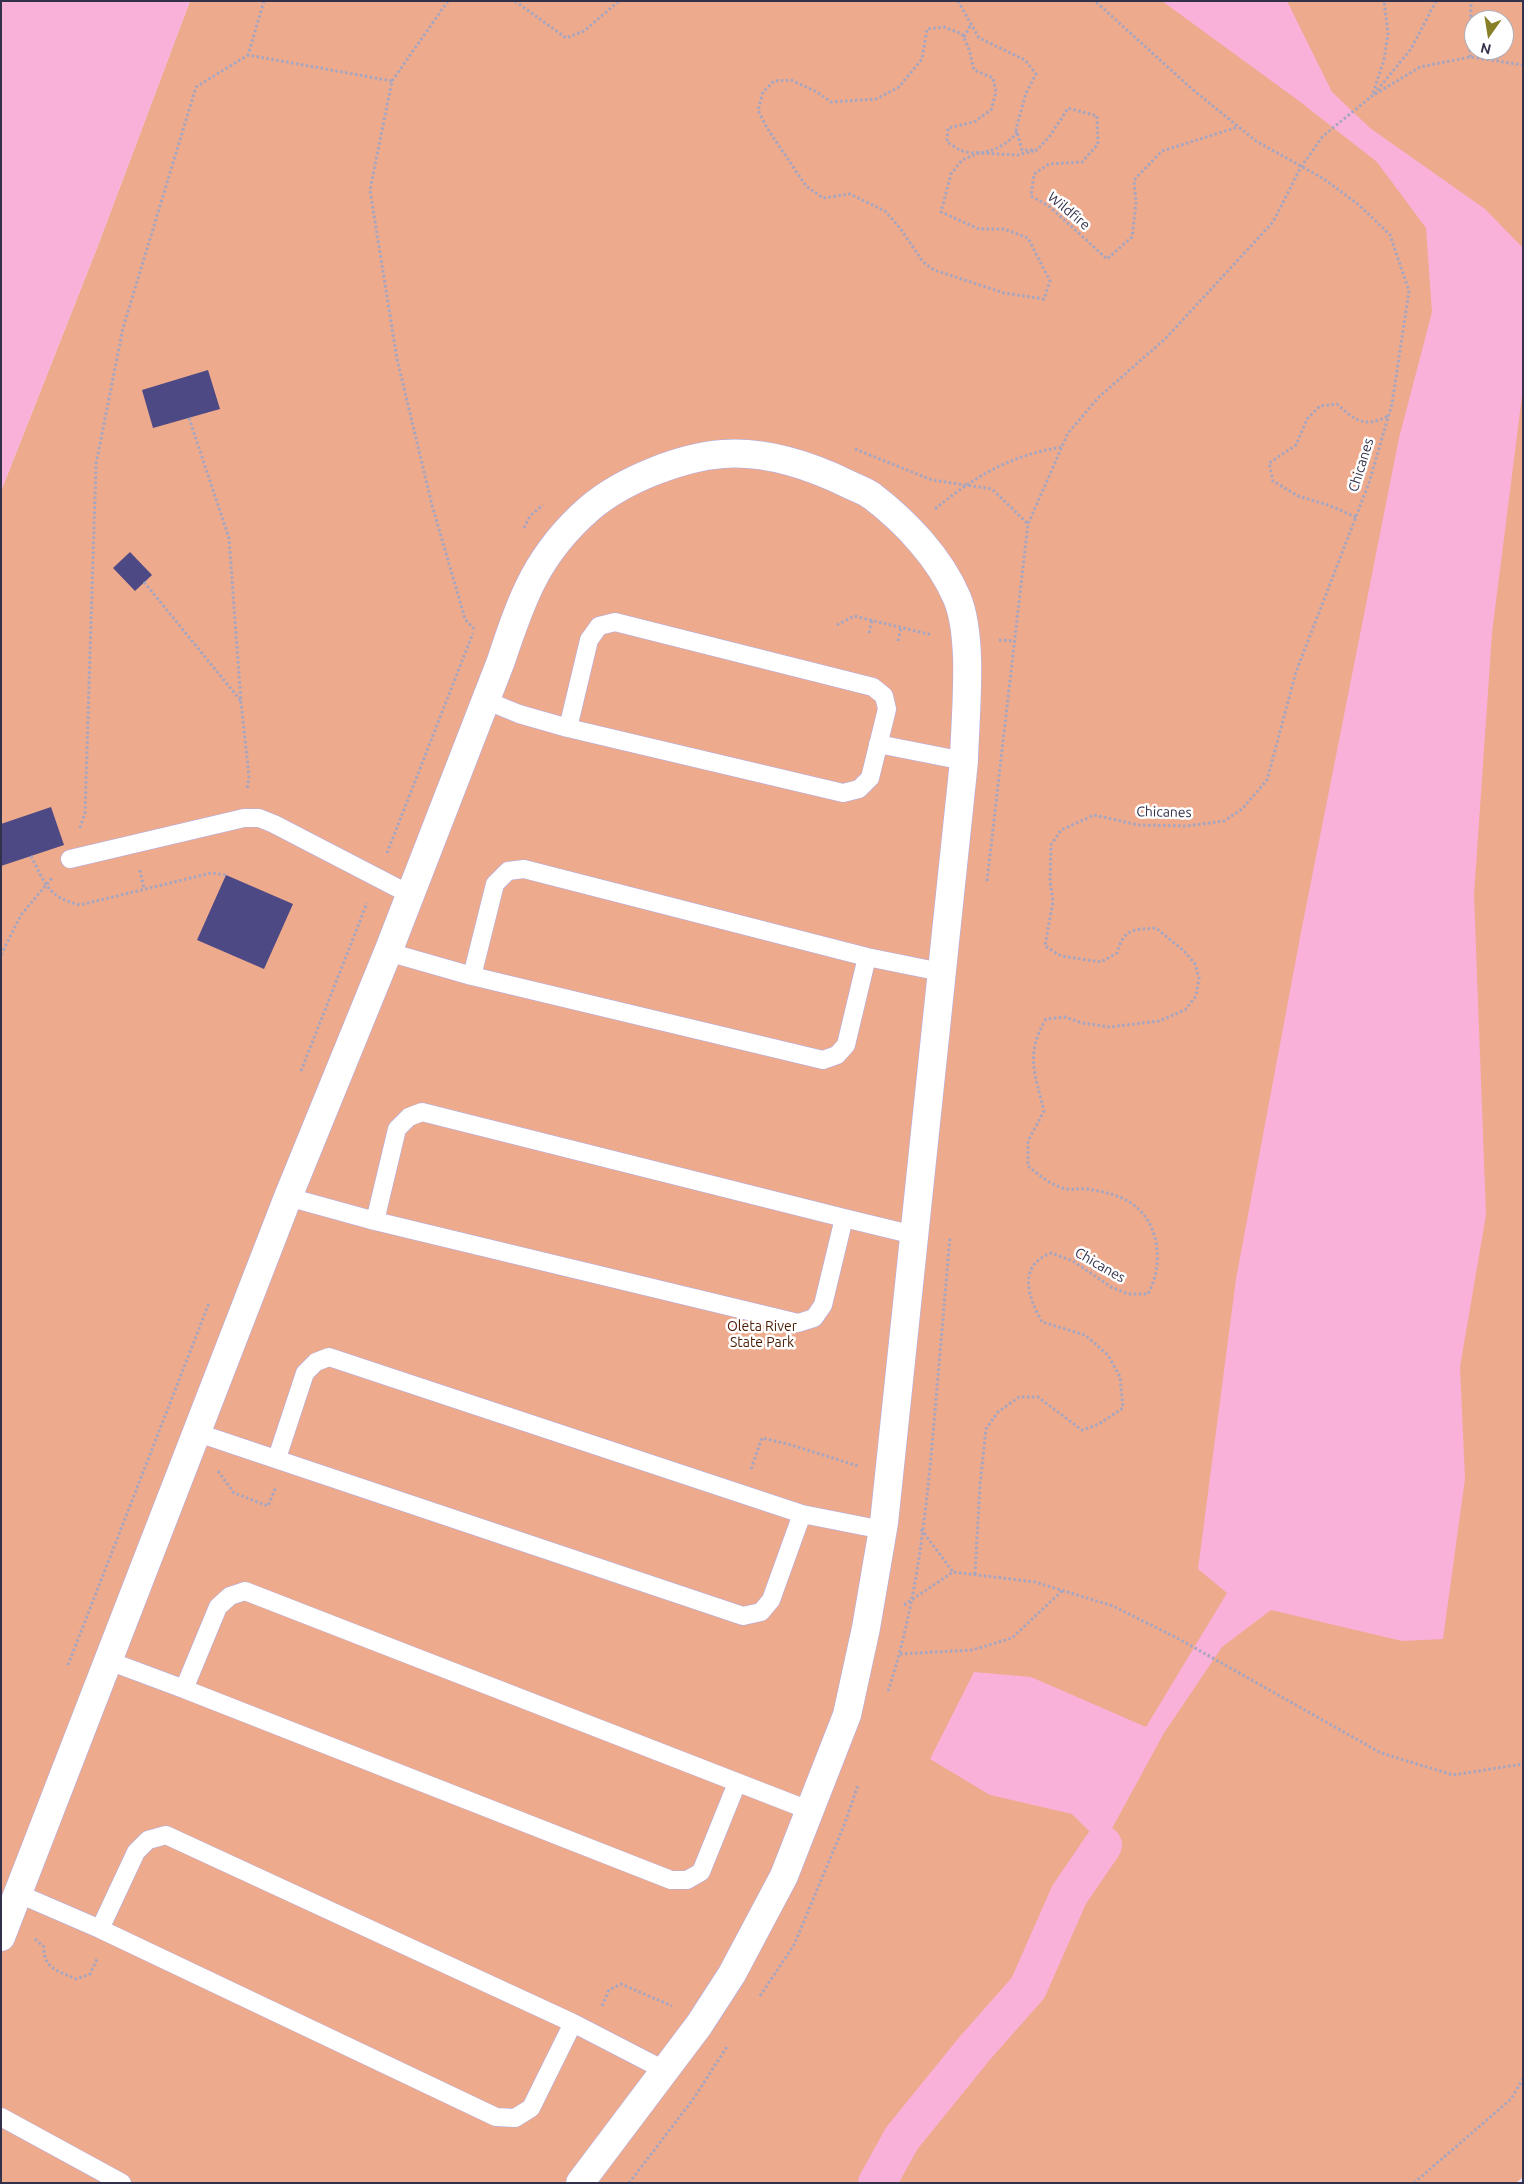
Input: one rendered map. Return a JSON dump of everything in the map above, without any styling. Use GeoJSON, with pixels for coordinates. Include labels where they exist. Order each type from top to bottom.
{"type":"FeatureCollection","features":[{"type":"Feature","properties":{"kind":"street"},"geometry":{"type":"LineString","coordinates":[[1,1937],[288,1197],[388,952],[501,661],[516,614],[535,573],[559,538],[591,507],[628,482],[672,464],[724,454],[773,457],[820,471],[871,495],[914,534],[941,568],[957,599],[966,639],[964,761],[883,1527],[866,1628],[847,1715],[784,1876],[740,1959],[699,2025],[580,2183]]}},
{"type":"Feature","properties":{"kind":"lane"},"geometry":{"type":"LineString","coordinates":[[485,700],[519,714],[568,728],[843,793],[859,789],[870,778],[887,708],[884,696],[873,687],[615,622],[599,626],[589,640],[568,728]]}},
{"type":"Feature","properties":{"kind":"lane"},"geometry":{"type":"LineString","coordinates":[[878,744],[964,761]]}},
{"type":"Feature","properties":{"kind":"lane"},"geometry":{"type":"LineString","coordinates":[[70,859],[244,818],[259,818],[409,894]]}},
{"type":"Feature","properties":{"kind":"lane"},"geometry":{"type":"LineString","coordinates":[[472,976],[494,884],[508,871],[524,869],[867,957],[942,972]]}},
{"type":"Feature","properties":{"kind":"lane"},"geometry":{"type":"LineString","coordinates":[[388,952],[472,976],[824,1060],[837,1055],[846,1045],[867,957]]}},
{"type":"Feature","properties":{"kind":"lane"},"geometry":{"type":"LineString","coordinates":[[375,1221],[397,1129],[409,1117],[422,1112],[914,1235]]}},
{"type":"Feature","properties":{"kind":"lane"},"geometry":{"type":"LineString","coordinates":[[288,1197],[375,1221],[798,1323],[814,1318],[823,1305],[844,1218]]}},
{"type":"Feature","properties":{"kind":"lane"},"geometry":{"type":"LineString","coordinates":[[277,1458],[304,1373],[316,1362],[329,1357],[802,1514],[883,1527]]}},
{"type":"Feature","properties":{"kind":"lane"},"geometry":{"type":"LineString","coordinates":[[198,1433],[743,1616],[761,1612],[771,1600],[802,1514]]}},
{"type":"Feature","properties":{"kind":"lane"},"geometry":{"type":"LineString","coordinates":[[184,1689],[218,1607],[230,1596],[245,1590],[811,1811]]}},
{"type":"Feature","properties":{"kind":"lane"},"geometry":{"type":"LineString","coordinates":[[109,1660],[671,1880],[687,1880],[701,1872],[737,1783]]}},
{"type":"Feature","properties":{"kind":"lane"},"geometry":{"type":"LineString","coordinates":[[100,1929],[136,1852],[148,1840],[166,1835],[590,2032],[664,2070]]}},
{"type":"Feature","properties":{"kind":"lane"},"geometry":{"type":"LineString","coordinates":[[19,1894],[100,1929],[496,2117],[515,2118],[530,2108],[573,2024]]}},
{"type":"Feature","properties":{"kind":"lane"},"geometry":{"type":"LineString","coordinates":[[1,2117],[122,2183]]}},
{"type":"Feature","properties":{"kind":"path"},"geometry":{"type":"LineString","coordinates":[[248,55],[264,1]]}},
{"type":"Feature","properties":{"kind":"path"},"geometry":{"type":"LineString","coordinates":[[448,1],[392,81],[370,190],[397,360],[432,505],[465,619],[501,661]]}},
{"type":"Feature","properties":{"kind":"path"},"geometry":{"type":"LineString","coordinates":[[515,1],[566,38],[584,31],[619,1]]}},
{"type":"Feature","properties":{"kind":"path"},"geometry":{"type":"LineString","coordinates":[[958,1],[979,38],[1025,60],[1036,74],[1026,93],[1016,128],[1022,150],[1037,150]]}},
{"type":"Feature","properties":{"kind":"path","name":"Chicanes"},"geometry":{"type":"LineString","coordinates":[[975,1574],[980,1485],[986,1429],[998,1412],[1019,1397],[1038,1397],[1082,1430],[1099,1424],[1123,1408],[1120,1377],[1108,1355],[1085,1335],[1042,1322],[1032,1304],[1028,1289],[1030,1273],[1038,1258],[1051,1253],[1073,1261],[1111,1287],[1128,1294],[1148,1294],[1156,1279],[1158,1254],[1153,1227],[1138,1206],[1113,1194],[1085,1188],[1066,1189],[1046,1180],[1028,1166],[1028,1141],[1044,1111],[1032,1061],[1036,1035],[1046,1019],[1065,1017],[1082,1023],[1110,1027],[1159,1021],[1185,1010],[1196,996],[1199,978],[1195,964],[1184,951],[1156,928],[1131,930],[1120,940],[1117,953],[1101,962],[1061,956],[1045,946],[1053,901],[1050,881],[1051,845],[1061,830],[1094,815],[1138,825],[1187,826],[1224,821],[1242,809],[1267,780],[1296,672],[1369,482],[1392,404],[1409,291],[1390,235],[1359,205],[1324,178],[1256,141],[1192,89],[1096,1]]}},
{"type":"Feature","properties":{"kind":"path"},"geometry":{"type":"LineString","coordinates":[[1372,96],[1384,60],[1388,33],[1384,1]]}},
{"type":"Feature","properties":{"kind":"path"},"geometry":{"type":"LineString","coordinates":[[1372,96],[1411,48],[1436,1]]}},
{"type":"Feature","properties":{"kind":"path"},"geometry":{"type":"LineString","coordinates":[[963,37],[971,24]]}},
{"type":"Feature","properties":{"kind":"path"},"geometry":{"type":"LineString","coordinates":[[1017,132],[1011,141],[999,147],[979,153],[962,160],[951,174],[941,212],[979,229],[1004,229],[1028,238],[1050,281],[1044,299],[1004,293],[934,270],[923,262],[900,228],[885,211],[850,194],[824,198],[806,186],[767,128],[758,110],[763,92],[774,81],[791,80],[817,92],[831,102],[876,99],[899,87],[922,59],[927,29],[944,27],[962,34],[974,70],[992,78],[996,92],[991,110],[974,122],[948,128],[947,142],[961,150],[979,153],[1018,155],[1037,150]]}},
{"type":"Feature","properties":{"kind":"path"},"geometry":{"type":"LineString","coordinates":[[1,955],[21,915],[70,859],[84,813],[96,464],[123,328],[196,87],[248,55],[392,81]]}},
{"type":"Feature","properties":{"kind":"path"},"geometry":{"type":"LineString","coordinates":[[847,446],[932,480],[992,489],[1028,524],[1068,433],[1099,397],[1166,338],[1273,222],[1301,167],[1323,136],[1372,96],[1420,67],[1464,57]]}},
{"type":"Feature","properties":{"kind":"path"},"geometry":{"type":"LineString","coordinates":[[1494,60],[1523,65]]}},
{"type":"Feature","properties":{"kind":"path","name":"Wildfire"},"geometry":{"type":"LineString","coordinates":[[1037,150],[1050,136],[1068,108],[1097,116],[1098,144],[1082,162],[1049,164],[1034,174],[1031,196],[1050,207],[1107,259],[1132,237],[1136,203],[1134,180],[1162,151],[1238,127]]}},
{"type":"Feature","properties":{"kind":"path"},"geometry":{"type":"LineString","coordinates":[[1356,517],[1328,505],[1298,496],[1273,481],[1269,463],[1296,445],[1307,419],[1320,406],[1337,404],[1354,419],[1373,423],[1388,415]]}},
{"type":"Feature","properties":{"kind":"path"},"geometry":{"type":"LineString","coordinates":[[189,418],[228,538],[249,776],[246,799]]}},
{"type":"Feature","properties":{"kind":"path"},"geometry":{"type":"LineString","coordinates":[[964,485],[1026,454],[1063,447]]}},
{"type":"Feature","properties":{"kind":"path"},"geometry":{"type":"LineString","coordinates":[[521,533],[530,516],[544,504]]}},
{"type":"Feature","properties":{"kind":"path"},"geometry":{"type":"LineString","coordinates":[[144,582],[241,702]]}},
{"type":"Feature","properties":{"kind":"path"},"geometry":{"type":"LineString","coordinates":[[837,625],[854,616],[933,635]]}},
{"type":"Feature","properties":{"kind":"path"},"geometry":{"type":"LineString","coordinates":[[869,634],[872,620]]}},
{"type":"Feature","properties":{"kind":"path"},"geometry":{"type":"LineString","coordinates":[[299,1076],[479,621]]}},
{"type":"Feature","properties":{"kind":"path"},"geometry":{"type":"LineString","coordinates":[[898,641],[901,628]]}},
{"type":"Feature","properties":{"kind":"path"},"geometry":{"type":"LineString","coordinates":[[135,845],[144,889]]}},
{"type":"Feature","properties":{"kind":"path"},"geometry":{"type":"LineString","coordinates":[[31,856],[46,885],[64,901],[80,905],[212,873],[226,875]]}},
{"type":"Feature","properties":{"kind":"path"},"geometry":{"type":"LineString","coordinates":[[68,1667],[212,1294]]}},
{"type":"Feature","properties":{"kind":"path"},"geometry":{"type":"LineString","coordinates":[[743,1495],[762,1438],[788,1444],[860,1467]]}},
{"type":"Feature","properties":{"kind":"path"},"geometry":{"type":"LineString","coordinates":[[213,1468],[219,1472],[234,1493],[268,1506]]}},
{"type":"Feature","properties":{"kind":"path"},"geometry":{"type":"LineString","coordinates":[[883,1527],[922,1529],[953,1572]]}},
{"type":"Feature","properties":{"kind":"path"},"geometry":{"type":"LineString","coordinates":[[866,1628],[911,1601],[953,1572],[1035,1582],[1113,1606],[1179,1639],[1381,1753],[1453,1775],[1523,1764]]}},
{"type":"Feature","properties":{"kind":"path"},"geometry":{"type":"LineString","coordinates":[[900,1654],[972,1650],[1012,1638],[1063,1590]]}},
{"type":"Feature","properties":{"kind":"path"},"geometry":{"type":"LineString","coordinates":[[32,1936],[44,1947],[43,1958],[50,1967],[76,1979],[90,1974],[100,1953],[100,1929]]}},
{"type":"Feature","properties":{"kind":"path"},"geometry":{"type":"LineString","coordinates":[[590,2032],[609,1990],[621,1984],[676,2009]]}},
{"type":"Feature","properties":{"kind":"path"},"geometry":{"type":"LineString","coordinates":[[1414,2183],[1511,2099],[1523,2078]]}},
{"type":"Feature","properties":{"kind":"green space","name":"Oleta River State Park"},"geometry":{"type":"Polygon","coordinates":[[[190,1],[1523,1],[1523,2177],[1516,2183],[1,2183],[1,491],[97,248],[190,1]]]}},
{"type":"Feature","properties":{"kind":"shaded area"},"geometry":{"type":"Polygon","coordinates":[[[1,1],[190,1],[97,248],[1,491],[1,1]]]}},
{"type":"Feature","properties":{"kind":"shaded area"},"geometry":{"type":"Polygon","coordinates":[[[1162,1],[1287,1],[1332,92],[1370,128],[1485,209],[1523,248],[1523,388],[1492,633],[1474,895],[1486,1215],[1460,1367],[1465,1479],[1443,1639],[1402,1641],[1271,1610],[1222,1647],[1164,1733],[1103,1845],[1072,1814],[990,1795],[930,1759],[974,1672],[1031,1677],[1146,1727],[1227,1593],[1198,1569],[1236,1279],[1302,927],[1399,438],[1432,312],[1426,228],[1377,162],[1299,101],[1162,1]]]}},
{"type":"Feature","properties":{"kind":"building"},"geometry":{"type":"Polygon","coordinates":[[[208,370],[220,409],[153,428],[142,390],[208,370]]]}},
{"type":"Feature","properties":{"kind":"building"},"geometry":{"type":"Polygon","coordinates":[[[130,552],[152,575],[135,591],[113,568],[130,552]]]}},
{"type":"Feature","properties":{"kind":"building"},"geometry":{"type":"Polygon","coordinates":[[[51,807],[64,845],[1,866],[1,824],[51,807]]]}},
{"type":"Feature","properties":{"kind":"building"},"geometry":{"type":"Polygon","coordinates":[[[226,875],[293,904],[264,969],[197,940],[226,875]]]}},
{"type":"Feature","properties":{"kind":"waterway"},"geometry":{"type":"LineString","coordinates":[[877,2183],[902,2138],[975,2048],[1028,1988],[1069,1895],[1103,1845]]}}]}
